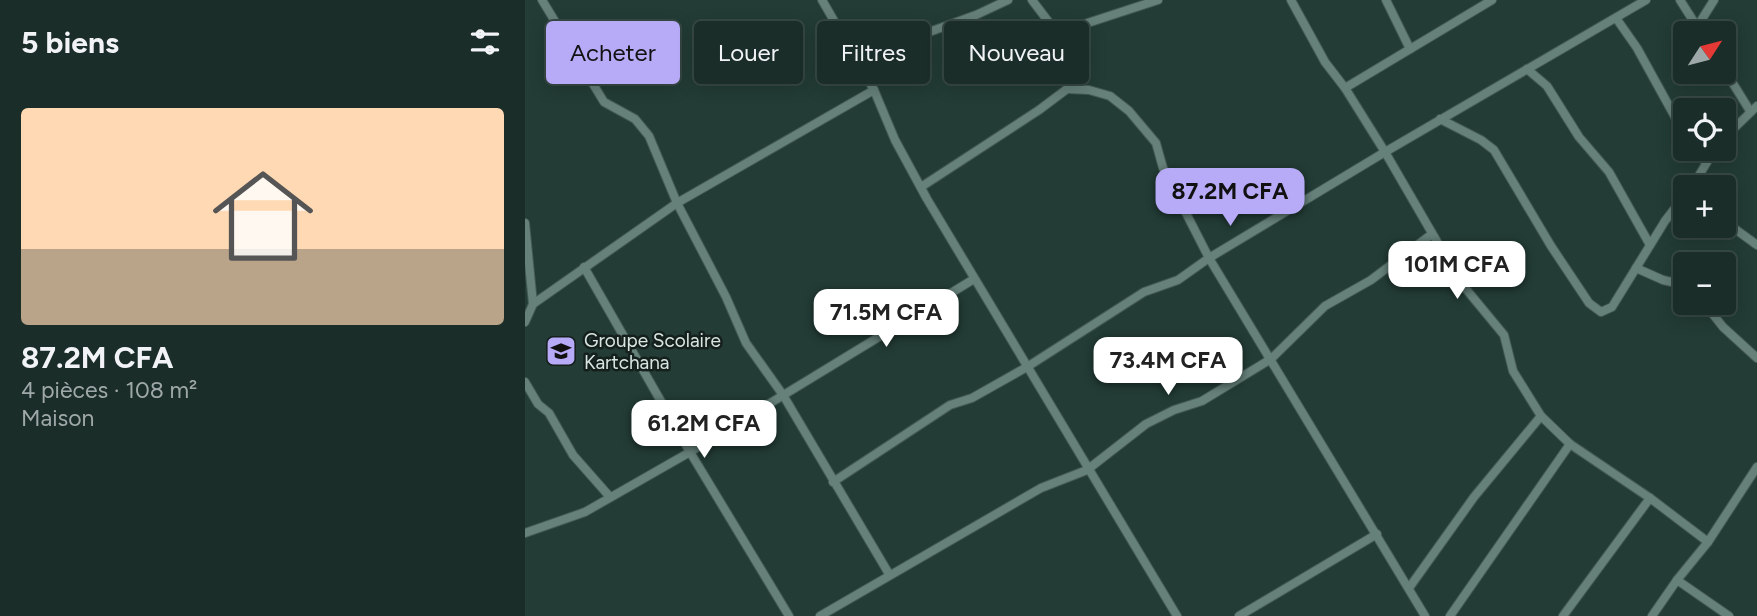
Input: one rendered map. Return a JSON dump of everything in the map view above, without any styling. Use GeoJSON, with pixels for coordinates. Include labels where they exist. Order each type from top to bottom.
{"type":"FeatureCollection","features":[{"type":"Feature","properties":{"kind":"street"},"geometry":{"type":"LineString","coordinates":[[542,0],[604,102],[635,119],[649,136],[677,203],[726,297],[746,343],[783,396],[890,575]]}},
{"type":"Feature","properties":{"kind":"street"},"geometry":{"type":"LineString","coordinates":[[822,0],[834,21]]}},
{"type":"Feature","properties":{"kind":"street"},"geometry":{"type":"LineString","coordinates":[[930,32],[1000,6],[1008,0]]}},
{"type":"Feature","properties":{"kind":"street"},"geometry":{"type":"LineString","coordinates":[[1032,0],[1048,21]]}},
{"type":"Feature","properties":{"kind":"street"},"geometry":{"type":"LineString","coordinates":[[1089,23],[1158,0]]}},
{"type":"Feature","properties":{"kind":"street"},"geometry":{"type":"LineString","coordinates":[[1291,0],[1325,62],[1345,88],[1385,152],[1461,283],[1504,335],[1513,371],[1541,416],[1570,444],[1709,542]]}},
{"type":"Feature","properties":{"kind":"street"},"geometry":{"type":"LineString","coordinates":[[1386,0],[1410,49]]}},
{"type":"Feature","properties":{"kind":"street"},"geometry":{"type":"LineString","coordinates":[[1345,88],[1492,0]]}},
{"type":"Feature","properties":{"kind":"street"},"geometry":{"type":"LineString","coordinates":[[833,482],[950,405],[972,398],[1027,367],[1144,292],[1178,280],[1209,258],[1385,152],[1646,0]]}},
{"type":"Feature","properties":{"kind":"street"},"geometry":{"type":"LineString","coordinates":[[1680,0],[1693,21]]}},
{"type":"Feature","properties":{"kind":"street"},"geometry":{"type":"LineString","coordinates":[[1704,21],[1714,0]]}},
{"type":"Feature","properties":{"kind":"street"},"geometry":{"type":"LineString","coordinates":[[1616,18],[1650,70],[1673,113]]}},
{"type":"Feature","properties":{"kind":"street"},"geometry":{"type":"LineString","coordinates":[[1527,69],[1547,86],[1579,137],[1609,172],[1650,245]]}},
{"type":"Feature","properties":{"kind":"street"},"geometry":{"type":"LineString","coordinates":[[870,84],[895,140],[974,279],[1177,616]]}},
{"type":"Feature","properties":{"kind":"street"},"geometry":{"type":"LineString","coordinates":[[921,187],[1039,110],[1067,89],[1069,84]]}},
{"type":"Feature","properties":{"kind":"street"},"geometry":{"type":"LineString","coordinates":[[1735,84],[1754,109],[1736,126]]}},
{"type":"Feature","properties":{"kind":"street"},"geometry":{"type":"LineString","coordinates":[[1067,89],[1089,90],[1110,96],[1129,111],[1156,144],[1163,169],[1209,258],[1425,616]]}},
{"type":"Feature","properties":{"kind":"street"},"geometry":{"type":"LineString","coordinates":[[533,304],[677,203],[874,90]]}},
{"type":"Feature","properties":{"kind":"street"},"geometry":{"type":"LineString","coordinates":[[1440,120],[1481,140],[1494,150],[1551,246],[1589,303],[1601,312],[1612,307],[1673,210]]}},
{"type":"Feature","properties":{"kind":"street"},"geometry":{"type":"LineString","coordinates":[[1699,175],[1706,163]]}},
{"type":"Feature","properties":{"kind":"street"},"geometry":{"type":"LineString","coordinates":[[525,223],[533,304],[525,322]]}},
{"type":"Feature","properties":{"kind":"street"},"geometry":{"type":"LineString","coordinates":[[1736,230],[1757,245]]}},
{"type":"Feature","properties":{"kind":"street"},"geometry":{"type":"LineString","coordinates":[[820,616],[1041,488],[1087,470],[1146,424],[1202,401],[1271,359],[1325,306],[1371,280],[1432,234]]}},
{"type":"Feature","properties":{"kind":"street"},"geometry":{"type":"LineString","coordinates":[[584,267],[690,452],[789,616]]}},
{"type":"Feature","properties":{"kind":"street"},"geometry":{"type":"LineString","coordinates":[[1636,268],[1673,282]]}},
{"type":"Feature","properties":{"kind":"street"},"geometry":{"type":"LineString","coordinates":[[525,533],[585,512],[690,452],[974,279]]}},
{"type":"Feature","properties":{"kind":"street"},"geometry":{"type":"LineString","coordinates":[[1714,315],[1757,358]]}},
{"type":"Feature","properties":{"kind":"street"},"geometry":{"type":"LineString","coordinates":[[525,382],[538,404],[549,413],[573,455],[610,497]]}},
{"type":"Feature","properties":{"kind":"street"},"geometry":{"type":"LineString","coordinates":[[1409,588],[1474,497],[1541,416]]}},
{"type":"Feature","properties":{"kind":"street"},"geometry":{"type":"LineString","coordinates":[[1450,616],[1570,444]]}},
{"type":"Feature","properties":{"kind":"street"},"geometry":{"type":"LineString","coordinates":[[1652,616],[1677,580],[1709,542],[1757,467]]}},
{"type":"Feature","properties":{"kind":"street"},"geometry":{"type":"LineString","coordinates":[[1563,616],[1650,498]]}},
{"type":"Feature","properties":{"kind":"street"},"geometry":{"type":"LineString","coordinates":[[1239,616],[1377,534]]}},
{"type":"Feature","properties":{"kind":"street"},"geometry":{"type":"LineString","coordinates":[[1677,580],[1729,616]]}},
{"type":"Feature","properties":{"kind":"place","name":"Groupe Scolaire Kartchana"},"geometry":{"type":"Point","coordinates":[561,351]}}]}
